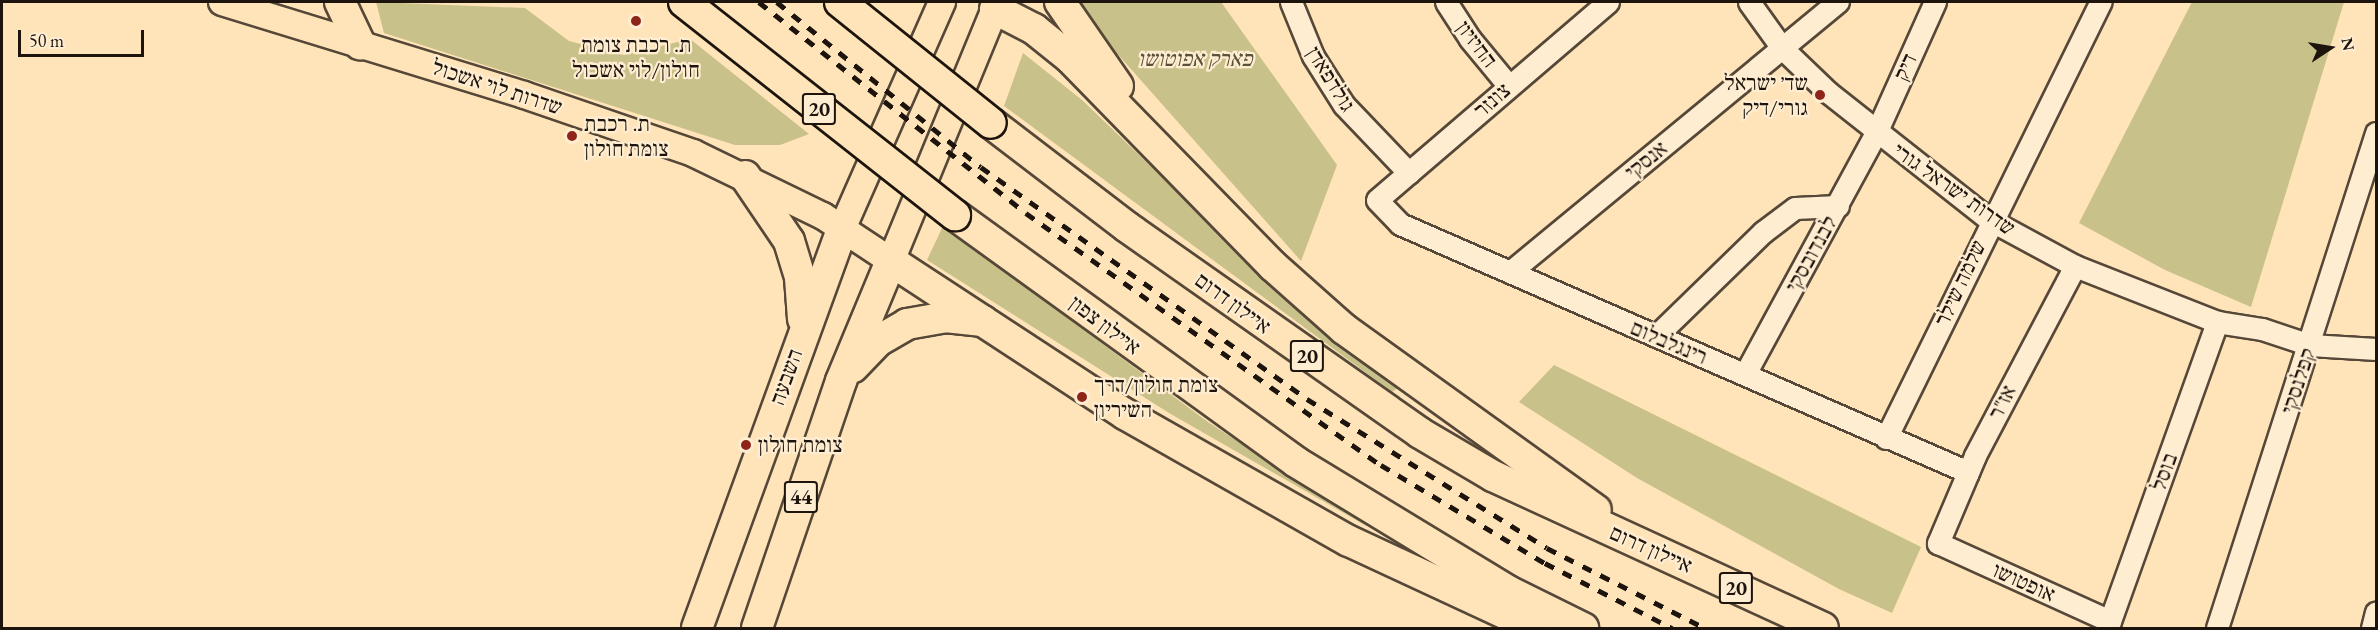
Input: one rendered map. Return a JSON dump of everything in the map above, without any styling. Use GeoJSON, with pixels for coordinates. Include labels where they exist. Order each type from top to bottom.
{"type":"FeatureCollection","features":[{"type":"Feature","properties":{"kind":"highway"},"geometry":{"type":"LineString","coordinates":[[340,2],[360,44]]}},
{"type":"Feature","properties":{"kind":"highway","name":"איילון צפון"},"geometry":{"type":"LineString","coordinates":[[684,2],[955,215],[1296,462],[1508,591],[1583,628]]}},
{"type":"Feature","properties":{"kind":"highway","name":"איילון דרום"},"geometry":{"type":"LineString","coordinates":[[840,2],[991,123],[1127,227],[1420,433],[1493,476],[1823,628]]}},
{"type":"Feature","properties":{"kind":"highway"},"geometry":{"type":"LineString","coordinates":[[1060,2],[1137,112],[1188,176]]}},
{"type":"Feature","properties":{"kind":"highway"},"geometry":{"type":"LineString","coordinates":[[991,4],[1034,29],[1070,58],[1188,176],[1273,267],[1344,329],[1650,548]]}},
{"type":"Feature","properties":{"kind":"highway"},"geometry":{"type":"LineString","coordinates":[[745,176],[794,252],[804,327]]}},
{"type":"Feature","properties":{"kind":"highway","name":"השבעה"},"geometry":{"type":"LineString","coordinates":[[697,628],[804,327],[842,229]]}},
{"type":"Feature","properties":{"kind":"highway"},"geometry":{"type":"LineString","coordinates":[[891,261],[993,324],[1125,414],[1349,541],[1536,628]]}},
{"type":"Feature","properties":{"kind":"highway","name":"44"},"geometry":{"type":"LineString","coordinates":[[757,628],[841,381],[891,261]]}},
{"type":"Feature","properties":{"kind":"highway"},"geometry":{"type":"LineString","coordinates":[[841,381],[878,340],[907,324],[945,317],[993,324]]}},
{"type":"Feature","properties":{"kind":"main road","name":"שדרות לוי אשכול"},"geometry":{"type":"LineString","coordinates":[[222,2],[629,130],[745,176],[842,229],[891,261]]}},
{"type":"Feature","properties":{"kind":"main road","name":"44"},"geometry":{"type":"LineString","coordinates":[[842,229],[942,2]]}},
{"type":"Feature","properties":{"kind":"main road","name":"44"},"geometry":{"type":"LineString","coordinates":[[891,261],[991,4]]}},
{"type":"Feature","properties":{"kind":"street","name":"גולדפאדן"},"geometry":{"type":"LineString","coordinates":[[1291,2],[1313,56],[1344,105],[1409,173]]}},
{"type":"Feature","properties":{"kind":"street","name":"החיזיון"},"geometry":{"type":"LineString","coordinates":[[1446,2],[1470,39],[1508,85]]}},
{"type":"Feature","properties":{"kind":"street","name":"צונזר"},"geometry":{"type":"LineString","coordinates":[[1377,200],[1508,85],[1608,2]]}},
{"type":"Feature","properties":{"kind":"street","name":"שדרות ישראל גורי"},"geometry":{"type":"LineString","coordinates":[[1749,2],[1782,48],[1876,133],[1990,220],[2075,266],[2217,322],[2262,329],[2310,345],[2376,349]]}},
{"type":"Feature","properties":{"kind":"street"},"geometry":{"type":"LineString","coordinates":[[1782,48],[1838,2]]}},
{"type":"Feature","properties":{"kind":"street","name":"דיק"},"geometry":{"type":"LineString","coordinates":[[1876,133],[1935,2]]}},
{"type":"Feature","properties":{"kind":"street","name":"שלמה שילר"},"geometry":{"type":"LineString","coordinates":[[1886,438],[1990,220],[2100,2]]}},
{"type":"Feature","properties":{"kind":"street","name":"אנסקי"},"geometry":{"type":"LineString","coordinates":[[1510,272],[1782,48]]}},
{"type":"Feature","properties":{"kind":"street","name":"לבנדובסקי"},"geometry":{"type":"LineString","coordinates":[[1745,374],[1876,133]]}},
{"type":"Feature","properties":{"kind":"street","name":"קפלנסקי"},"geometry":{"type":"LineString","coordinates":[[2217,628],[2310,345],[2376,133]]}},
{"type":"Feature","properties":{"kind":"street","name":"רינגלבלום"},"geometry":{"type":"LineString","coordinates":[[1377,200],[1400,224],[1968,472]]}},
{"type":"Feature","properties":{"kind":"street"},"geometry":{"type":"LineString","coordinates":[[1656,336],[1763,232],[1794,208],[1838,206]]}},
{"type":"Feature","properties":{"kind":"street","name":"אז\"ר"},"geometry":{"type":"LineString","coordinates":[[1938,543],[1968,472],[2075,266]]}},
{"type":"Feature","properties":{"kind":"street","name":"בוסל"},"geometry":{"type":"LineString","coordinates":[[2110,621],[2217,322]]}},
{"type":"Feature","properties":{"kind":"street","name":"אופטושו"},"geometry":{"type":"LineString","coordinates":[[1938,543],[2110,621]]}},
{"type":"Feature","properties":{"kind":"street"},"geometry":{"type":"LineString","coordinates":[[2372,628],[2376,612]]}},
{"type":"Feature","properties":{"kind":"green space"},"geometry":{"type":"Polygon","coordinates":[[[376,2],[525,8],[569,41],[624,55],[690,39],[809,134],[780,145],[735,145],[384,33],[376,2]]]}},
{"type":"Feature","properties":{"kind":"green space","name":"פארק אפוטושו"},"geometry":{"type":"Polygon","coordinates":[[[1078,2],[1221,2],[1337,165],[1301,261],[1099,33],[1078,2]]]}},
{"type":"Feature","properties":{"kind":"green space"},"geometry":{"type":"Polygon","coordinates":[[[2192,2],[2344,2],[2251,307],[2165,270],[2079,223],[2192,2]]]}},
{"type":"Feature","properties":{"kind":"green space"},"geometry":{"type":"Polygon","coordinates":[[[1023,53],[1082,100],[1266,277],[1399,387],[1392,392],[1004,106],[1023,53]]]}},
{"type":"Feature","properties":{"kind":"green space"},"geometry":{"type":"Polygon","coordinates":[[[943,226],[1208,422],[1370,528],[1169,413],[927,260],[943,226]]]}},
{"type":"Feature","properties":{"kind":"green space"},"geometry":{"type":"Polygon","coordinates":[[[1554,365],[1921,547],[1892,613],[1839,589],[1637,478],[1519,402],[1554,365]]]}},
{"type":"Feature","properties":{"kind":"railway"},"geometry":{"type":"LineString","coordinates":[[759,2],[1026,213],[1381,465],[1545,563],[1672,628]]}},
{"type":"Feature","properties":{"kind":"railway"},"geometry":{"type":"LineString","coordinates":[[777,2],[981,167],[1307,399],[1547,548],[1705,628]]}},
{"type":"Feature","properties":{"kind":"place","name":"ת. רכבת צומת חולון/לוי אשכול"},"geometry":{"type":"Point","coordinates":[636,21]}},
{"type":"Feature","properties":{"kind":"place","name":"שד׳ ישראל גורי/דיק"},"geometry":{"type":"Point","coordinates":[1820,95]}},
{"type":"Feature","properties":{"kind":"place","name":"ת. רכבת צומת חולון"},"geometry":{"type":"Point","coordinates":[572,136]}},
{"type":"Feature","properties":{"kind":"place","name":"צומת חולון/דרך השיריון"},"geometry":{"type":"Point","coordinates":[1082,397]}},
{"type":"Feature","properties":{"kind":"place","name":"צומת חולון"},"geometry":{"type":"Point","coordinates":[746,445]}}]}
